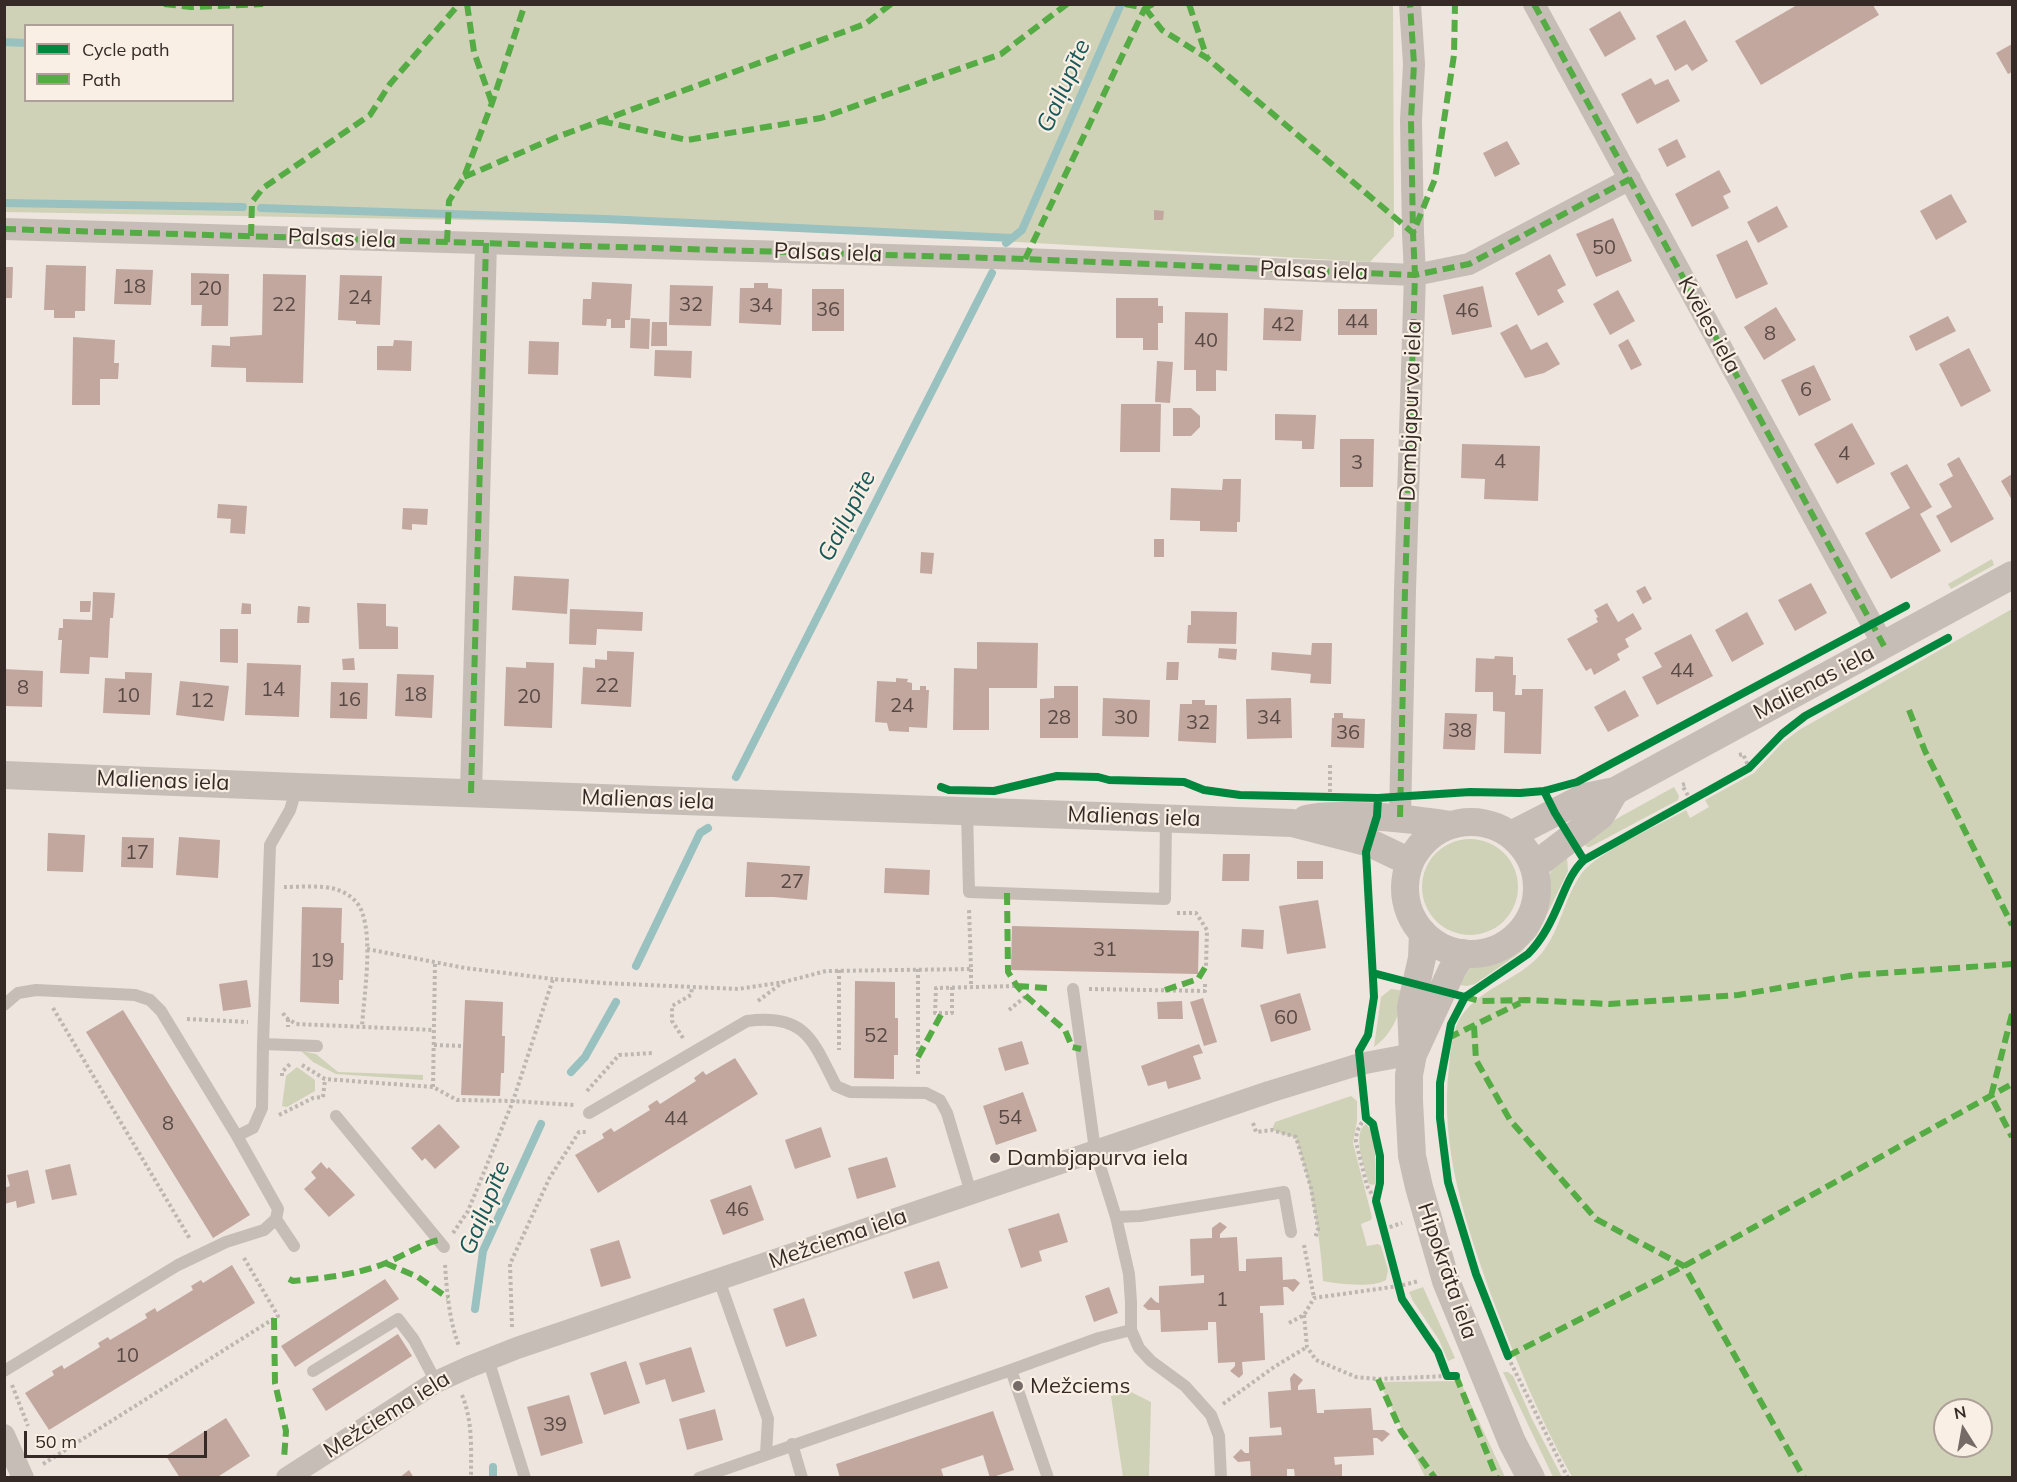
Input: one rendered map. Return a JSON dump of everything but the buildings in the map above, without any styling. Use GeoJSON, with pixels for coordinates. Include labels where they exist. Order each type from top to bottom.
{"type":"FeatureCollection","features":[{"type":"Feature","properties":{"kind":"street","name":"Dambjapurva iela"},"geometry":{"type":"LineString","coordinates":[[1400,817],[1416,275],[1411,120],[1414,64],[1410,4]]}},
{"type":"Feature","properties":{"kind":"street","name":"Kvēles iela"},"geometry":{"type":"LineString","coordinates":[[1534,4],[1884,646]]}},
{"type":"Feature","properties":{"kind":"street","name":"Palsas iela"},"geometry":{"type":"LineString","coordinates":[[4,229],[1025,259],[1416,275],[1469,264],[1630,179]]}},
{"type":"Feature","properties":{"kind":"street"},"geometry":{"type":"LineString","coordinates":[[471,793],[486,243]]}},
{"type":"Feature","properties":{"kind":"street","name":"Malienas iela"},"geometry":{"type":"LineString","coordinates":[[1511,835],[1586,797],[1614,791],[2013,575]]}},
{"type":"Feature","properties":{"kind":"street","name":"Malienas iela"},"geometry":{"type":"LineString","coordinates":[[4,775],[1292,823],[1370,843],[1410,862]]}},
{"type":"Feature","properties":{"kind":"street"},"geometry":{"type":"LineString","coordinates":[[1534,866],[1601,815],[1614,791]]}},
{"type":"Feature","properties":{"kind":"street","name":"Malienas iela"},"geometry":{"type":"LineString","coordinates":[[1292,823],[1319,816],[1400,817],[1451,825]]}},
{"type":"Feature","properties":{"kind":"street"},"geometry":{"type":"LineString","coordinates":[[1467,822],[1482,822],[1498,827],[1511,835],[1525,849],[1534,866],[1537,880],[1534,910],[1527,923],[1518,935],[1506,944],[1478,954],[1463,953],[1441,947],[1423,933],[1410,914],[1406,902],[1406,875],[1410,862],[1420,846],[1434,833],[1451,825],[1467,822]]}},
{"type":"Feature","properties":{"kind":"street","name":"Hipokrāta iela"},"geometry":{"type":"LineString","coordinates":[[1423,933],[1422,958],[1411,1008],[1413,1054],[1409,1075],[1409,1118],[1412,1156],[1446,1281],[1512,1442],[1531,1478]]}},
{"type":"Feature","properties":{"kind":"street","name":"Hipokrāta iela"},"geometry":{"type":"LineString","coordinates":[[1413,1054],[1452,969],[1463,953]]}},
{"type":"Feature","properties":{"kind":"street","name":"Mežciema iela"},"geometry":{"type":"LineString","coordinates":[[287,1478],[436,1382],[488,1359],[1269,1092],[1349,1067],[1413,1054]]}},
{"type":"Feature","properties":{"kind":"street"},"geometry":{"type":"LineString","coordinates":[[4,1435],[23,1478]]}},
{"type":"Feature","properties":{"kind":"lane"},"geometry":{"type":"LineString","coordinates":[[237,1136],[253,1128],[262,1108],[270,845],[290,810],[297,787]]}},
{"type":"Feature","properties":{"kind":"lane"},"geometry":{"type":"LineString","coordinates":[[967,812],[969,892],[1165,899],[1166,817]]}},
{"type":"Feature","properties":{"kind":"lane"},"geometry":{"type":"LineString","coordinates":[[1073,989],[1095,1150],[1116,1217],[1129,1274],[1131,1330],[1139,1348],[1151,1361],[1185,1386],[1211,1415],[1219,1436],[1221,1478]]}},
{"type":"Feature","properties":{"kind":"lane"},"geometry":{"type":"LineString","coordinates":[[4,1005],[18,993],[36,990],[135,995],[150,1000],[165,1018],[237,1136],[278,1209],[276,1219],[264,1230],[226,1242],[178,1264],[5,1370]]}},
{"type":"Feature","properties":{"kind":"lane"},"geometry":{"type":"LineString","coordinates":[[589,1113],[747,1021],[768,1018],[796,1025],[816,1047],[836,1086],[840,1088],[850,1092],[926,1093],[940,1100],[947,1113],[970,1193]]}},
{"type":"Feature","properties":{"kind":"lane"},"geometry":{"type":"LineString","coordinates":[[263,1044],[317,1047]]}},
{"type":"Feature","properties":{"kind":"lane"},"geometry":{"type":"LineString","coordinates":[[336,1116],[444,1247]]}},
{"type":"Feature","properties":{"kind":"lane"},"geometry":{"type":"LineString","coordinates":[[1116,1217],[1140,1216],[1284,1192],[1291,1232]]}},
{"type":"Feature","properties":{"kind":"lane"},"geometry":{"type":"LineString","coordinates":[[276,1219],[294,1246]]}},
{"type":"Feature","properties":{"kind":"lane"},"geometry":{"type":"LineString","coordinates":[[719,1280],[768,1419],[766,1454]]}},
{"type":"Feature","properties":{"kind":"lane"},"geometry":{"type":"LineString","coordinates":[[313,1371],[398,1319],[414,1340],[436,1382]]}},
{"type":"Feature","properties":{"kind":"lane"},"geometry":{"type":"LineString","coordinates":[[699,1478],[1099,1338],[1131,1330]]}},
{"type":"Feature","properties":{"kind":"lane"},"geometry":{"type":"LineString","coordinates":[[488,1359],[525,1478]]}},
{"type":"Feature","properties":{"kind":"lane"},"geometry":{"type":"LineString","coordinates":[[1011,1370],[1048,1478]]}},
{"type":"Feature","properties":{"kind":"lane"},"geometry":{"type":"LineString","coordinates":[[792,1444],[802,1478]]}},
{"type":"Feature","properties":{"kind":"path"},"geometry":{"type":"LineString","coordinates":[[1732,759],[1743,754],[1752,766],[1740,774]]}},
{"type":"Feature","properties":{"kind":"path"},"geometry":{"type":"LineString","coordinates":[[1330,763],[1330,797]]}},
{"type":"Feature","properties":{"kind":"path"},"geometry":{"type":"LineString","coordinates":[[1691,801],[1682,785],[1692,780]]}},
{"type":"Feature","properties":{"kind":"path"},"geometry":{"type":"LineString","coordinates":[[1681,806],[1701,795]]}},
{"type":"Feature","properties":{"kind":"path"},"geometry":{"type":"LineString","coordinates":[[1319,797],[1339,797]]}},
{"type":"Feature","properties":{"kind":"path"},"geometry":{"type":"LineString","coordinates":[[268,886],[334,889],[356,901],[362,911],[367,933],[362,1027]]}},
{"type":"Feature","properties":{"kind":"path"},"geometry":{"type":"LineString","coordinates":[[282,887],[282,898]]}},
{"type":"Feature","properties":{"kind":"path"},"geometry":{"type":"LineString","coordinates":[[969,892],[971,987]]}},
{"type":"Feature","properties":{"kind":"path"},"geometry":{"type":"LineString","coordinates":[[1180,913],[1196,913],[1207,930],[1206,966]]}},
{"type":"Feature","properties":{"kind":"path"},"geometry":{"type":"LineString","coordinates":[[367,950],[465,968],[553,979],[738,989],[784,982],[826,971],[970,969]]}},
{"type":"Feature","properties":{"kind":"path"},"geometry":{"type":"LineString","coordinates":[[433,1088],[435,962]]}},
{"type":"Feature","properties":{"kind":"path"},"geometry":{"type":"LineString","coordinates":[[918,969],[919,1094]]}},
{"type":"Feature","properties":{"kind":"path"},"geometry":{"type":"LineString","coordinates":[[839,970],[840,1088]]}},
{"type":"Feature","properties":{"kind":"path"},"geometry":{"type":"LineString","coordinates":[[462,1352],[454,1333],[448,1298],[444,1247],[468,1211],[513,1101],[553,979]]}},
{"type":"Feature","properties":{"kind":"path"},"geometry":{"type":"LineString","coordinates":[[1073,989],[1204,991],[1205,981]]}},
{"type":"Feature","properties":{"kind":"path"},"geometry":{"type":"LineString","coordinates":[[952,987],[952,1013],[935,1013],[936,988],[952,987],[1017,986]]}},
{"type":"Feature","properties":{"kind":"path"},"geometry":{"type":"LineString","coordinates":[[687,1044],[672,1021],[672,1006],[691,995],[692,987]]}},
{"type":"Feature","properties":{"kind":"path"},"geometry":{"type":"LineString","coordinates":[[51,991],[51,1005],[187,1233],[198,1256]]}},
{"type":"Feature","properties":{"kind":"path"},"geometry":{"type":"LineString","coordinates":[[1009,1010],[1026,996]]}},
{"type":"Feature","properties":{"kind":"path"},"geometry":{"type":"LineString","coordinates":[[279,1005],[285,1017],[296,1024],[434,1030]]}},
{"type":"Feature","properties":{"kind":"path"},"geometry":{"type":"LineString","coordinates":[[165,1018],[264,1023]]}},
{"type":"Feature","properties":{"kind":"path"},"geometry":{"type":"LineString","coordinates":[[288,1019],[290,1058],[325,1079],[433,1088],[457,1100],[575,1105]]}},
{"type":"Feature","properties":{"kind":"path"},"geometry":{"type":"LineString","coordinates":[[434,1045],[463,1046]]}},
{"type":"Feature","properties":{"kind":"path"},"geometry":{"type":"LineString","coordinates":[[428,1054],[434,1054]]}},
{"type":"Feature","properties":{"kind":"path"},"geometry":{"type":"LineString","coordinates":[[259,1116],[272,1119],[313,1098],[323,1097]]}},
{"type":"Feature","properties":{"kind":"path"},"geometry":{"type":"LineString","coordinates":[[1365,1108],[1366,1118],[1373,1124]]}},
{"type":"Feature","properties":{"kind":"path"},"geometry":{"type":"LineString","coordinates":[[1366,1118],[1360,1123],[1356,1142],[1367,1186],[1379,1210]]}},
{"type":"Feature","properties":{"kind":"path"},"geometry":{"type":"LineString","coordinates":[[1253,1123],[1256,1132],[1272,1130],[1296,1137],[1311,1188],[1318,1229],[1315,1238]]}},
{"type":"Feature","properties":{"kind":"path"},"geometry":{"type":"LineString","coordinates":[[512,1331],[510,1264],[550,1177],[579,1132],[594,1132]]}},
{"type":"Feature","properties":{"kind":"path"},"geometry":{"type":"LineString","coordinates":[[1376,1201],[1378,1192]]}},
{"type":"Feature","properties":{"kind":"path"},"geometry":{"type":"LineString","coordinates":[[1381,1220],[1387,1240]]}},
{"type":"Feature","properties":{"kind":"path"},"geometry":{"type":"LineString","coordinates":[[1384,1229],[1403,1223]]}},
{"type":"Feature","properties":{"kind":"path"},"geometry":{"type":"LineString","coordinates":[[1289,1323],[1304,1315],[1314,1298],[1303,1240],[1291,1232]]}},
{"type":"Feature","properties":{"kind":"path"},"geometry":{"type":"LineString","coordinates":[[43,1464],[278,1316],[244,1258]]}},
{"type":"Feature","properties":{"kind":"path"},"geometry":{"type":"LineString","coordinates":[[1396,1275],[1400,1289]]}},
{"type":"Feature","properties":{"kind":"path"},"geometry":{"type":"LineString","coordinates":[[1314,1298],[1400,1289],[1420,1280]]}},
{"type":"Feature","properties":{"kind":"path"},"geometry":{"type":"LineString","coordinates":[[1304,1315],[1307,1347],[1316,1360],[1356,1377],[1378,1379],[1449,1374]]}},
{"type":"Feature","properties":{"kind":"path"},"geometry":{"type":"LineString","coordinates":[[1504,1346],[1568,1478]]}},
{"type":"Feature","properties":{"kind":"path"},"geometry":{"type":"LineString","coordinates":[[1211,1415],[1235,1394],[1307,1347]]}},
{"type":"Feature","properties":{"kind":"path"},"geometry":{"type":"LineString","coordinates":[[5,1370],[31,1434]]}},
{"type":"Feature","properties":{"kind":"path"},"geometry":{"type":"LineString","coordinates":[[462,1395],[471,1429],[471,1478]]}},
{"type":"Feature","properties":{"kind":"path"},"geometry":{"type":"LineString","coordinates":[[39,1454],[45,1471]]}},
{"type":"Feature","properties":{"kind":"green space"},"geometry":{"type":"Polygon","coordinates":[[[5,5],[1393,5],[1394,236],[1370,262],[700,224],[5,212],[5,5]]]}},
{"type":"Feature","properties":{"kind":"green space"},"geometry":{"type":"Polygon","coordinates":[[[1992,559],[1994,565],[1951,589],[1948,584],[1992,559]]]}},
{"type":"Feature","properties":{"kind":"green space"},"geometry":{"type":"Polygon","coordinates":[[[2012,609],[2012,1477],[1572,1477],[1539,1412],[1511,1346],[1473,1243],[1457,1185],[1448,1127],[1447,1097],[1450,1056],[1458,1022],[1475,1001],[1521,971],[1541,954],[1553,935],[1576,882],[1590,865],[1616,847],[1686,810],[1690,818],[1709,807],[1705,800],[1754,773],[1782,743],[1799,730],[2012,609]]]}},
{"type":"Feature","properties":{"kind":"green space"},"geometry":{"type":"Polygon","coordinates":[[[1674,787],[1679,796],[1678,800],[1590,847],[1587,847],[1580,839],[1674,787]]]}},
{"type":"Feature","properties":{"kind":"green space"},"geometry":{"type":"Polygon","coordinates":[[[1470,839],[1488,842],[1504,853],[1515,869],[1518,887],[1515,905],[1504,921],[1488,932],[1470,935],[1452,932],[1436,921],[1425,905],[1422,887],[1425,869],[1436,853],[1452,842],[1470,839]]]}},
{"type":"Feature","properties":{"kind":"green space"},"geometry":{"type":"Polygon","coordinates":[[[1567,857],[1568,871],[1537,935],[1521,952],[1475,984],[1459,985],[1470,968],[1507,955],[1529,937],[1544,907],[1548,879],[1553,866],[1567,857]]]}},
{"type":"Feature","properties":{"kind":"green space"},"geometry":{"type":"Polygon","coordinates":[[[1391,989],[1406,991],[1391,1029],[1374,1047],[1381,997],[1391,989]]]}},
{"type":"Feature","properties":{"kind":"green space"},"geometry":{"type":"Polygon","coordinates":[[[301,1051],[316,1054],[338,1072],[423,1075],[423,1080],[336,1074],[313,1062],[301,1051]]]}},
{"type":"Feature","properties":{"kind":"green space"},"geometry":{"type":"Polygon","coordinates":[[[297,1067],[315,1080],[315,1091],[287,1107],[282,1106],[286,1076],[297,1067]]]}},
{"type":"Feature","properties":{"kind":"green space"},"geometry":{"type":"Polygon","coordinates":[[[1351,1096],[1357,1101],[1357,1121],[1353,1143],[1372,1217],[1371,1220],[1361,1224],[1367,1246],[1378,1244],[1381,1246],[1388,1270],[1386,1280],[1364,1285],[1323,1281],[1314,1208],[1296,1138],[1272,1130],[1275,1122],[1351,1096]]]}},
{"type":"Feature","properties":{"kind":"green space"},"geometry":{"type":"Polygon","coordinates":[[[1366,1124],[1372,1135],[1375,1151],[1376,1183],[1373,1185],[1369,1184],[1359,1143],[1362,1129],[1366,1124]]]}},
{"type":"Feature","properties":{"kind":"green space"},"geometry":{"type":"Polygon","coordinates":[[[1423,1287],[1455,1358],[1448,1361],[1439,1340],[1409,1292],[1423,1287]]]}},
{"type":"Feature","properties":{"kind":"green space"},"geometry":{"type":"Polygon","coordinates":[[[1503,1372],[1508,1372],[1513,1376],[1562,1477],[1553,1477],[1503,1372]]]}},
{"type":"Feature","properties":{"kind":"green space"},"geometry":{"type":"Polygon","coordinates":[[[1460,1381],[1505,1477],[1425,1477],[1379,1382],[1460,1381]]]}},
{"type":"Feature","properties":{"kind":"green space"},"geometry":{"type":"Polygon","coordinates":[[[1131,1392],[1151,1402],[1149,1477],[1123,1477],[1111,1396],[1131,1392]]]}},
{"type":"Feature","properties":{"kind":"waterway","name":"Gaiļupīte"},"geometry":{"type":"LineString","coordinates":[[1006,243],[1022,230],[1121,4]]}},
{"type":"Feature","properties":{"kind":"waterway"},"geometry":{"type":"LineString","coordinates":[[4,42],[24,43]]}},
{"type":"Feature","properties":{"kind":"waterway"},"geometry":{"type":"LineString","coordinates":[[4,203],[243,207]]}},
{"type":"Feature","properties":{"kind":"waterway"},"geometry":{"type":"LineString","coordinates":[[261,208],[605,219],[1012,238]]}},
{"type":"Feature","properties":{"kind":"waterway","name":"Gaiļupīte"},"geometry":{"type":"LineString","coordinates":[[736,777],[992,273]]}},
{"type":"Feature","properties":{"kind":"waterway","name":"Gaiļupīte"},"geometry":{"type":"LineString","coordinates":[[636,966],[700,833],[708,828]]}},
{"type":"Feature","properties":{"kind":"waterway","name":"Gaiļupīte"},"geometry":{"type":"LineString","coordinates":[[571,1072],[585,1057],[616,1002]]}},
{"type":"Feature","properties":{"kind":"waterway","name":"Gaiļupīte"},"geometry":{"type":"LineString","coordinates":[[475,1309],[483,1251],[541,1124]]}},
{"type":"Feature","properties":{"kind":"waterway","name":"Gaiļupīte"},"geometry":{"type":"LineString","coordinates":[[493,1467],[493,1478]]}},
{"type":"Feature","properties":{"kind":"marked path"},"geometry":{"type":"LineString","coordinates":[[164,4],[191,7],[263,4]]}},
{"type":"Feature","properties":{"kind":"marked path"},"geometry":{"type":"LineString","coordinates":[[251,236],[252,202],[263,188],[370,115],[390,84],[459,4]]}},
{"type":"Feature","properties":{"kind":"marked path"},"geometry":{"type":"LineString","coordinates":[[467,4],[474,52],[492,103]]}},
{"type":"Feature","properties":{"kind":"marked path"},"geometry":{"type":"LineString","coordinates":[[447,242],[449,201],[464,177],[525,4]]}},
{"type":"Feature","properties":{"kind":"marked path"},"geometry":{"type":"LineString","coordinates":[[464,177],[557,137],[865,24],[891,4]]}},
{"type":"Feature","properties":{"kind":"marked path"},"geometry":{"type":"LineString","coordinates":[[601,121],[687,140],[821,118],[1001,54],[1067,4]]}},
{"type":"Feature","properties":{"kind":"marked path"},"geometry":{"type":"LineString","coordinates":[[1125,4],[1145,8],[1153,4]]}},
{"type":"Feature","properties":{"kind":"marked path"},"geometry":{"type":"LineString","coordinates":[[1189,4],[1207,58]]}},
{"type":"Feature","properties":{"kind":"marked path"},"geometry":{"type":"LineString","coordinates":[[1400,817],[1415,275],[1411,120],[1414,64],[1410,4]]}},
{"type":"Feature","properties":{"kind":"marked path"},"geometry":{"type":"LineString","coordinates":[[1145,8],[1162,30],[1207,58],[1413,233],[1435,179],[1454,55],[1455,4]]}},
{"type":"Feature","properties":{"kind":"marked path"},"geometry":{"type":"LineString","coordinates":[[1534,4],[1884,646]]}},
{"type":"Feature","properties":{"kind":"marked path"},"geometry":{"type":"LineString","coordinates":[[1025,259],[1145,8]]}},
{"type":"Feature","properties":{"kind":"marked path"},"geometry":{"type":"LineString","coordinates":[[4,229],[1025,259],[1415,275],[1469,264],[1630,179]]}},
{"type":"Feature","properties":{"kind":"marked path"},"geometry":{"type":"LineString","coordinates":[[471,793],[486,243]]}},
{"type":"Feature","properties":{"kind":"marked path"},"geometry":{"type":"LineString","coordinates":[[1909,710],[1925,751],[2012,925]]}},
{"type":"Feature","properties":{"kind":"marked path"},"geometry":{"type":"LineString","coordinates":[[1007,893],[1008,972],[1026,996],[1065,1030],[1072,1047],[1081,1049]]}},
{"type":"Feature","properties":{"kind":"marked path"},"geometry":{"type":"LineString","coordinates":[[1465,997],[1480,1001],[1526,1000],[1609,1004],[1738,995],[1855,975],[2012,964]]}},
{"type":"Feature","properties":{"kind":"marked path"},"geometry":{"type":"LineString","coordinates":[[1165,990],[1198,979],[1206,966]]}},
{"type":"Feature","properties":{"kind":"marked path"},"geometry":{"type":"LineString","coordinates":[[1017,986],[1047,988]]}},
{"type":"Feature","properties":{"kind":"marked path"},"geometry":{"type":"LineString","coordinates":[[1448,1038],[1520,1003]]}},
{"type":"Feature","properties":{"kind":"marked path"},"geometry":{"type":"LineString","coordinates":[[918,1057],[942,1013]]}},
{"type":"Feature","properties":{"kind":"marked path"},"geometry":{"type":"LineString","coordinates":[[2012,1014],[1991,1096],[2012,1137]]}},
{"type":"Feature","properties":{"kind":"marked path"},"geometry":{"type":"LineString","coordinates":[[1474,1026],[1476,1060],[1510,1120],[1596,1219],[1684,1266],[1804,1478]]}},
{"type":"Feature","properties":{"kind":"marked path"},"geometry":{"type":"LineString","coordinates":[[1508,1356],[1684,1266],[2012,1084]]}},
{"type":"Feature","properties":{"kind":"marked path"},"geometry":{"type":"LineString","coordinates":[[289,1279],[293,1281],[316,1279],[363,1270],[386,1263],[438,1240]]}},
{"type":"Feature","properties":{"kind":"marked path"},"geometry":{"type":"LineString","coordinates":[[385,1263],[418,1277],[448,1298]]}},
{"type":"Feature","properties":{"kind":"marked path"},"geometry":{"type":"LineString","coordinates":[[274,1318],[275,1383],[286,1431],[284,1459]]}},
{"type":"Feature","properties":{"kind":"marked path"},"geometry":{"type":"LineString","coordinates":[[1456,1376],[1497,1478]]}},
{"type":"Feature","properties":{"kind":"marked path"},"geometry":{"type":"LineString","coordinates":[[1378,1379],[1401,1431],[1435,1478]]}},
{"type":"Feature","properties":{"kind":"cycle path"},"geometry":{"type":"LineString","coordinates":[[941,787],[949,790],[994,791],[1057,776],[1184,782],[1204,790],[1240,795],[1378,798],[1470,792],[1544,791],[1577,782],[1906,606]]}},
{"type":"Feature","properties":{"kind":"cycle path"},"geometry":{"type":"LineString","coordinates":[[1508,1356],[1476,1274],[1448,1182],[1440,1118],[1440,1083],[1451,1024],[1465,997],[1528,954],[1543,936],[1573,874],[1584,860],[1749,768],[1782,734],[1805,716],[1948,638]]}},
{"type":"Feature","properties":{"kind":"cycle path"},"geometry":{"type":"LineString","coordinates":[[1544,791],[1584,860]]}},
{"type":"Feature","properties":{"kind":"cycle path"},"geometry":{"type":"LineString","coordinates":[[1378,798],[1377,816],[1366,852],[1374,997],[1368,1035],[1359,1051],[1366,1118],[1373,1124],[1380,1156],[1380,1183],[1376,1201],[1402,1299],[1438,1352],[1447,1376],[1456,1376]]}},
{"type":"Feature","properties":{"kind":"cycle path"},"geometry":{"type":"LineString","coordinates":[[1373,973],[1465,997]]}},
{"type":"Feature","properties":{"kind":"place","name":"Dambjapurva iela"},"geometry":{"type":"Point","coordinates":[995,1158]}},
{"type":"Feature","properties":{"kind":"place","name":"Mežciems"},"geometry":{"type":"Point","coordinates":[1018,1386]}}]}
